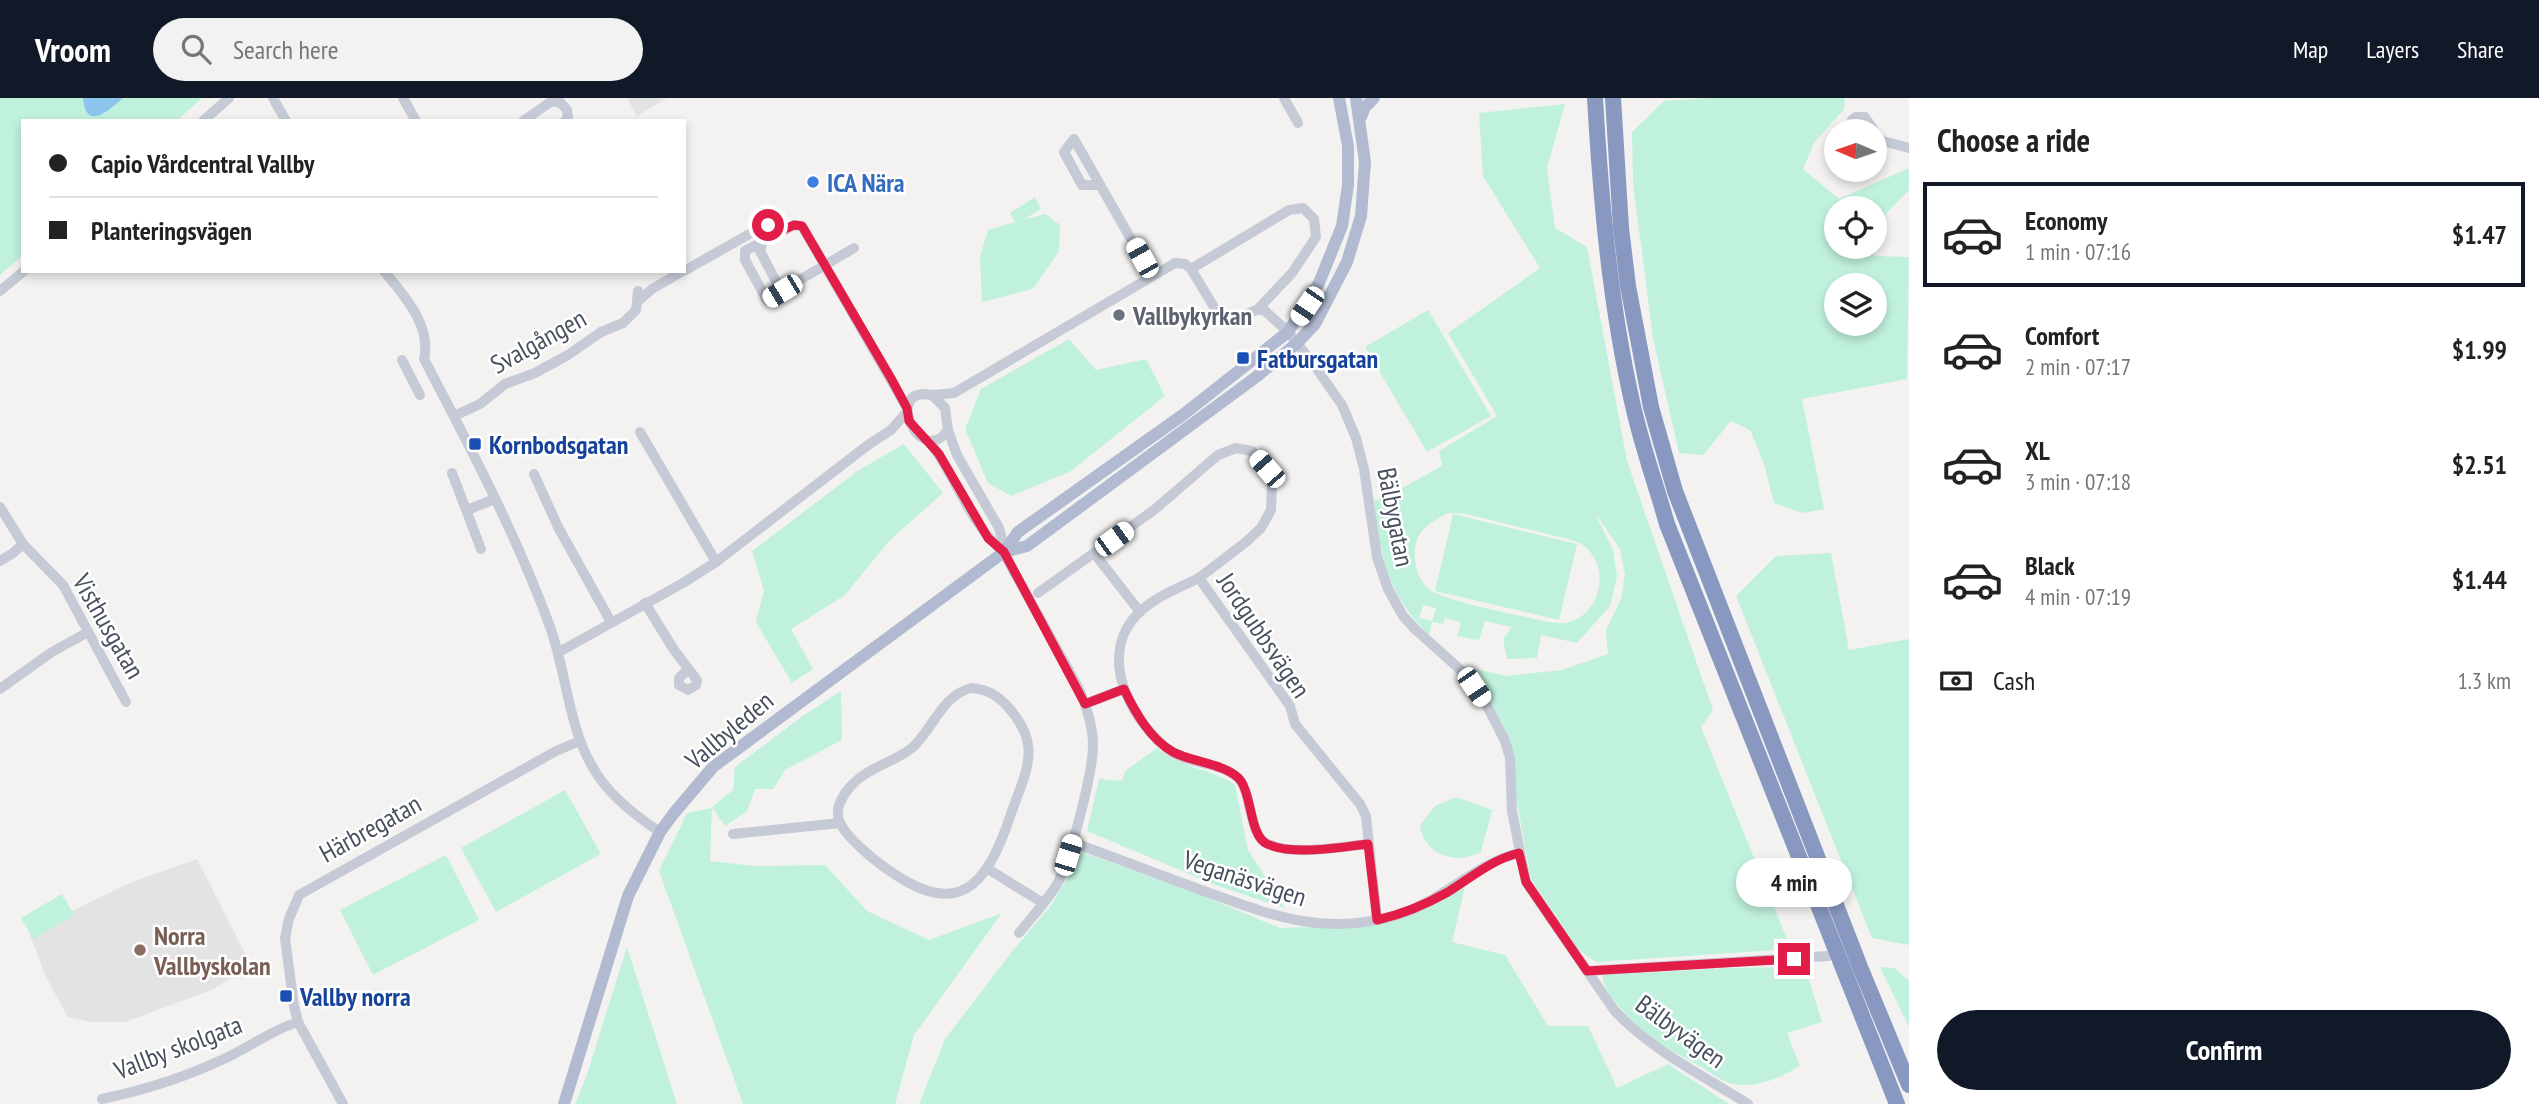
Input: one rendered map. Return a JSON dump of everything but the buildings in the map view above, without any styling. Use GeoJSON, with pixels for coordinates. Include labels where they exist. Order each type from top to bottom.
{"type":"FeatureCollection","features":[{"type":"Feature","properties":{"kind":"highway"},"geometry":{"type":"LineString","coordinates":[[1595,98],[1610,281],[1633,406],[1651,471],[1667,524],[1897,1104]]}},
{"type":"Feature","properties":{"kind":"highway"},"geometry":{"type":"LineString","coordinates":[[1612,98],[1628,286],[1651,407],[1675,491],[1860,967],[1909,1085]]}},
{"type":"Feature","properties":{"kind":"main road","name":"Vallbyleden"},"geometry":{"type":"LineString","coordinates":[[564,1104],[628,896],[660,832],[713,766],[1004,552],[1018,532],[1184,414],[1288,332],[1319,284],[1342,226],[1348,185],[1349,146],[1339,98]]}},
{"type":"Feature","properties":{"kind":"main road","name":"Vallbyleden"},"geometry":{"type":"LineString","coordinates":[[1004,552],[1027,546],[1256,377],[1296,344],[1315,324],[1347,262],[1361,216],[1365,162],[1356,98]]}},
{"type":"Feature","properties":{"kind":"main road"},"geometry":{"type":"LineString","coordinates":[[1360,117],[1374,98]]}},
{"type":"Feature","properties":{"kind":"street"},"geometry":{"type":"LineString","coordinates":[[204,119],[229,98]]}},
{"type":"Feature","properties":{"kind":"street"},"geometry":{"type":"LineString","coordinates":[[273,98],[285,119]]}},
{"type":"Feature","properties":{"kind":"street"},"geometry":{"type":"LineString","coordinates":[[403,98],[415,119]]}},
{"type":"Feature","properties":{"kind":"street"},"geometry":{"type":"LineString","coordinates":[[1284,98],[1298,122]]}},
{"type":"Feature","properties":{"kind":"street"},"geometry":{"type":"LineString","coordinates":[[526,119],[552,101],[561,103],[567,110],[568,119]]}},
{"type":"Feature","properties":{"kind":"street"},"geometry":{"type":"LineString","coordinates":[[1887,142],[1909,148]]}},
{"type":"Feature","properties":{"kind":"street"},"geometry":{"type":"LineString","coordinates":[[1100,185],[1152,276]]}},
{"type":"Feature","properties":{"kind":"street"},"geometry":{"type":"LineString","coordinates":[[559,652],[716,562],[891,430],[911,400],[927,394],[954,393],[1175,263],[1185,264],[1191,269],[1220,317],[1235,320],[1259,309],[1292,272],[1316,237],[1314,219],[1303,208],[1289,210],[1191,269]]}},
{"type":"Feature","properties":{"kind":"street","name":"Svalgången"},"geometry":{"type":"LineString","coordinates":[[686,270],[760,228],[774,225],[783,230]]}},
{"type":"Feature","properties":{"kind":"street"},"geometry":{"type":"LineString","coordinates":[[855,248],[826,266],[767,300],[745,260],[745,251],[763,240],[794,225],[802,226],[826,266],[892,380],[913,427],[953,476],[988,538],[1004,552]]}},
{"type":"Feature","properties":{"kind":"street"},"geometry":{"type":"LineString","coordinates":[[763,240],[761,251],[782,291]]}},
{"type":"Feature","properties":{"kind":"street"},"geometry":{"type":"LineString","coordinates":[[0,291],[22,273]]}},
{"type":"Feature","properties":{"kind":"street"},"geometry":{"type":"LineString","coordinates":[[386,273],[399,288],[424,330],[424,359],[495,499],[545,615],[559,652],[580,741],[593,769],[627,808],[660,832]]}},
{"type":"Feature","properties":{"kind":"street","name":"Svalgången"},"geometry":{"type":"LineString","coordinates":[[454,416],[480,404],[505,384],[535,373],[568,355],[601,332],[623,323],[636,310],[638,296],[680,273]]}},
{"type":"Feature","properties":{"kind":"street"},"geometry":{"type":"LineString","coordinates":[[1259,309],[1264,310],[1288,332],[1296,344]]}},
{"type":"Feature","properties":{"kind":"street","name":"Bälbygatan"},"geometry":{"type":"LineString","coordinates":[[1296,344],[1342,405],[1356,438],[1364,469],[1377,557],[1395,603],[1415,629],[1470,681],[1505,741],[1510,758],[1519,853],[1526,882]]}},
{"type":"Feature","properties":{"kind":"street"},"geometry":{"type":"LineString","coordinates":[[420,394],[403,362],[424,359]]}},
{"type":"Feature","properties":{"kind":"street"},"geometry":{"type":"LineString","coordinates":[[892,380],[941,401],[947,416],[948,430],[961,463],[999,528],[1004,552],[1085,704],[1092,734],[1092,761],[1072,842],[1056,885],[1019,933]]}},
{"type":"Feature","properties":{"kind":"street"},"geometry":{"type":"LineString","coordinates":[[947,416],[954,393]]}},
{"type":"Feature","properties":{"kind":"street"},"geometry":{"type":"LineString","coordinates":[[891,430],[911,432],[926,440],[938,440],[948,430]]}},
{"type":"Feature","properties":{"kind":"street"},"geometry":{"type":"LineString","coordinates":[[640,432],[716,562]]}},
{"type":"Feature","properties":{"kind":"street"},"geometry":{"type":"LineString","coordinates":[[1038,593],[1154,510],[1218,455],[1236,447],[1252,452],[1267,469],[1272,486],[1271,510],[1261,528],[1247,542],[1199,578]]}},
{"type":"Feature","properties":{"kind":"street"},"geometry":{"type":"LineString","coordinates":[[452,473],[481,549]]}},
{"type":"Feature","properties":{"kind":"street"},"geometry":{"type":"LineString","coordinates":[[534,474],[558,527],[611,622]]}},
{"type":"Feature","properties":{"kind":"street"},"geometry":{"type":"LineString","coordinates":[[467,510],[495,499]]}},
{"type":"Feature","properties":{"kind":"street","name":"Visthusgatan"},"geometry":{"type":"LineString","coordinates":[[0,507],[23,544],[63,585],[126,702]]}},
{"type":"Feature","properties":{"kind":"street"},"geometry":{"type":"LineString","coordinates":[[0,561],[23,544]]}},
{"type":"Feature","properties":{"kind":"street"},"geometry":{"type":"LineString","coordinates":[[1094,553],[1140,612]]}},
{"type":"Feature","properties":{"kind":"street","name":"Jordgubbsvägen"},"geometry":{"type":"LineString","coordinates":[[1368,844],[1322,849],[1283,849],[1264,843],[1256,832],[1241,781],[1231,773],[1171,751],[1136,713],[1119,673],[1118,656],[1123,634],[1140,612],[1166,594],[1199,578],[1290,706],[1295,724],[1360,804],[1366,816],[1377,920]]}},
{"type":"Feature","properties":{"kind":"street"},"geometry":{"type":"LineString","coordinates":[[645,603],[688,670]]}},
{"type":"Feature","properties":{"kind":"street"},"geometry":{"type":"LineString","coordinates":[[0,689],[52,652],[88,632]]}},
{"type":"Feature","properties":{"kind":"street"},"geometry":{"type":"LineString","coordinates":[[983,689],[1002,700],[1027,734],[1029,747],[1025,774],[997,854],[988,869],[969,887],[939,895],[926,892],[888,870],[859,846],[840,823],[838,817],[842,799],[859,779],[912,747],[953,696],[962,690],[983,689]]}},
{"type":"Feature","properties":{"kind":"street"},"geometry":{"type":"LineString","coordinates":[[1085,704],[1124,689]]}},
{"type":"Feature","properties":{"kind":"street","name":"Härbregatan"},"geometry":{"type":"LineString","coordinates":[[298,1022],[285,938],[299,895],[556,751],[580,741]]}},
{"type":"Feature","properties":{"kind":"street"},"geometry":{"type":"LineString","coordinates":[[733,834],[840,823]]}},
{"type":"Feature","properties":{"kind":"street","name":"Veganäsvägen"},"geometry":{"type":"LineString","coordinates":[[1072,842],[1282,918],[1328,925],[1377,920],[1414,909],[1502,857],[1519,853]]}},
{"type":"Feature","properties":{"kind":"street"},"geometry":{"type":"LineString","coordinates":[[988,869],[1042,903]]}},
{"type":"Feature","properties":{"kind":"street","name":"Bälbyvägen"},"geometry":{"type":"LineString","coordinates":[[1526,882],[1614,1010],[1641,1037],[1748,1104]]}},
{"type":"Feature","properties":{"kind":"street"},"geometry":{"type":"LineString","coordinates":[[1587,971],[1828,956]]}},
{"type":"Feature","properties":{"kind":"street"},"geometry":{"type":"LineString","coordinates":[[298,1022],[343,1104]]}},
{"type":"Feature","properties":{"kind":"street","name":"Vallby skolgata"},"geometry":{"type":"LineString","coordinates":[[102,1099],[197,1070],[229,1057],[286,1025],[298,1022]]}},
{"type":"Feature","properties":{"kind":"shaded area"},"geometry":{"type":"Polygon","coordinates":[[[627,98],[667,98],[637,116],[627,98]]]}},
{"type":"Feature","properties":{"kind":"shaded area","name":"Norra Vallbyskolan"},"geometry":{"type":"Polygon","coordinates":[[[197,859],[251,965],[212,990],[125,1022],[91,1022],[68,1017],[46,977],[30,935],[57,918],[132,882],[197,859]]]}},
{"type":"Feature","properties":{"kind":"green space"},"geometry":{"type":"Polygon","coordinates":[[[0,98],[202,98],[178,119],[21,119],[21,257],[0,275],[0,98]]]}},
{"type":"Feature","properties":{"kind":"green space"},"geometry":{"type":"Polygon","coordinates":[[[1707,98],[1845,98],[1844,109],[1835,119],[1824,119],[1824,132],[1814,143],[1803,169],[1835,196],[1824,196],[1824,259],[1909,257],[1907,379],[1802,399],[1824,509],[1803,513],[1774,503],[1763,461],[1750,430],[1731,421],[1703,455],[1679,453],[1653,338],[1633,184],[1632,132],[1664,101],[1707,98]]]}},
{"type":"Feature","properties":{"kind":"green space"},"geometry":{"type":"Polygon","coordinates":[[[1565,104],[1547,168],[1555,228],[1587,247],[1627,461],[1713,710],[1701,727],[1791,949],[1596,962],[1579,950],[1531,879],[1503,726],[1470,674],[1476,669],[1506,676],[1562,670],[1608,654],[1606,630],[1621,599],[1625,574],[1620,549],[1595,513],[1613,550],[1617,576],[1610,606],[1577,643],[1541,635],[1537,658],[1507,659],[1503,639],[1512,627],[1485,621],[1479,640],[1457,636],[1461,622],[1445,618],[1443,624],[1432,622],[1429,635],[1403,604],[1388,574],[1374,501],[1442,466],[1439,451],[1497,416],[1448,333],[1540,268],[1483,176],[1479,113],[1565,104]],[[1449,513],[1426,527],[1416,543],[1416,566],[1422,581],[1429,589],[1467,604],[1559,623],[1577,619],[1594,601],[1600,578],[1592,554],[1581,544],[1466,514],[1449,513]],[[1423,605],[1419,618],[1432,621],[1436,608],[1423,605]]]}},
{"type":"Feature","properties":{"kind":"green space"},"geometry":{"type":"Polygon","coordinates":[[[1909,168],[1909,190],[1887,213],[1887,196],[1846,196],[1877,182],[1887,182],[1887,178],[1909,168]]]}},
{"type":"Feature","properties":{"kind":"green space"},"geometry":{"type":"Polygon","coordinates":[[[1035,197],[1041,209],[1023,220],[1045,214],[1060,225],[1059,251],[1033,289],[982,302],[980,257],[988,230],[1015,222],[1010,213],[1035,197]]]}},
{"type":"Feature","properties":{"kind":"green space"},"geometry":{"type":"Polygon","coordinates":[[[1428,310],[1491,416],[1427,452],[1365,347],[1428,310]]]}},
{"type":"Feature","properties":{"kind":"green space"},"geometry":{"type":"Polygon","coordinates":[[[1069,339],[1096,370],[1146,359],[1165,396],[1071,471],[1011,496],[988,483],[965,429],[981,389],[1069,339]]]}},
{"type":"Feature","properties":{"kind":"green space"},"geometry":{"type":"Polygon","coordinates":[[[904,444],[943,493],[889,541],[845,595],[791,629],[813,669],[792,683],[756,622],[764,591],[752,551],[859,470],[904,444]]]}},
{"type":"Feature","properties":{"kind":"green space"},"geometry":{"type":"Polygon","coordinates":[[[1453,514],[1577,544],[1559,620],[1435,591],[1453,514]]]}},
{"type":"Feature","properties":{"kind":"green space"},"geometry":{"type":"Polygon","coordinates":[[[1831,553],[1849,650],[1909,639],[1909,945],[1872,938],[1736,596],[1776,556],[1831,553]]]}},
{"type":"Feature","properties":{"kind":"green space"},"geometry":{"type":"Polygon","coordinates":[[[841,691],[842,740],[785,770],[773,789],[755,789],[747,811],[725,826],[712,807],[733,790],[735,767],[841,691]]]}},
{"type":"Feature","properties":{"kind":"green space"},"geometry":{"type":"Polygon","coordinates":[[[1157,748],[1176,761],[1216,775],[1235,785],[1248,850],[1285,908],[1218,886],[1087,831],[1099,779],[1122,781],[1125,771],[1157,748]]]}},
{"type":"Feature","properties":{"kind":"green space"},"geometry":{"type":"Polygon","coordinates":[[[565,790],[601,854],[496,912],[461,848],[565,790]]]}},
{"type":"Feature","properties":{"kind":"green space"},"geometry":{"type":"Polygon","coordinates":[[[1456,797],[1492,810],[1481,852],[1462,858],[1435,851],[1423,836],[1420,825],[1435,806],[1456,797]]]}},
{"type":"Feature","properties":{"kind":"green space"},"geometry":{"type":"Polygon","coordinates":[[[712,808],[710,861],[753,866],[825,865],[867,911],[929,940],[1002,913],[914,1035],[895,1104],[743,1104],[659,871],[687,813],[712,808]]]}},
{"type":"Feature","properties":{"kind":"green space"},"geometry":{"type":"Polygon","coordinates":[[[1082,852],[1201,895],[1280,928],[1377,925],[1466,883],[1452,942],[1505,955],[1548,1026],[1588,1026],[1617,1088],[1668,1064],[1729,1104],[919,1104],[945,1039],[1052,904],[1082,852]]]}},
{"type":"Feature","properties":{"kind":"green space"},"geometry":{"type":"Polygon","coordinates":[[[446,855],[479,920],[373,975],[340,910],[446,855]]]}},
{"type":"Feature","properties":{"kind":"green space"},"geometry":{"type":"Polygon","coordinates":[[[62,894],[74,915],[33,939],[21,918],[62,894]]]}},
{"type":"Feature","properties":{"kind":"green space"},"geometry":{"type":"Polygon","coordinates":[[[627,947],[677,1104],[575,1104],[586,1078],[627,947]]]}},
{"type":"Feature","properties":{"kind":"green space"},"geometry":{"type":"Polygon","coordinates":[[[1805,967],[1822,1022],[1787,1033],[1800,1066],[1775,1078],[1748,1085],[1726,1082],[1655,1040],[1614,1001],[1604,983],[1603,975],[1728,968],[1805,967]]]}},
{"type":"Feature","properties":{"kind":"green space"},"geometry":{"type":"Polygon","coordinates":[[[1880,967],[1894,968],[1909,981],[1909,1027],[1880,967]]]}},
{"type":"Feature","properties":{"kind":"water"},"geometry":{"type":"Polygon","coordinates":[[[83,98],[123,98],[105,112],[94,116],[85,108],[83,98]]]}},
{"type":"Feature","properties":{"kind":"place","name":"ICA Nära"},"geometry":{"type":"Point","coordinates":[813,182]}},
{"type":"Feature","properties":{"kind":"place","name":"Vallbykyrkan"},"geometry":{"type":"Point","coordinates":[1119,315]}},
{"type":"Feature","properties":{"kind":"place","name":"Fatbursgatan"},"geometry":{"type":"Point","coordinates":[1243,358]}},
{"type":"Feature","properties":{"kind":"place","name":"Kornbodsgatan"},"geometry":{"type":"Point","coordinates":[475,444]}},
{"type":"Feature","properties":{"kind":"place","name":"Norra Vallbyskolan"},"geometry":{"type":"Point","coordinates":[140,950]}},
{"type":"Feature","properties":{"kind":"place","name":"Vallby norra"},"geometry":{"type":"Point","coordinates":[286,996]}},
{"type":"Feature","properties":{"kind":"route"},"geometry":{"type":"LineString","coordinates":[[768,225],[783,230],[794,225],[802,226],[892,380],[907,408],[909,421],[917,433],[929,441],[939,454],[988,538],[1004,552],[1085,704],[1124,689],[1149,731],[1171,751],[1231,773],[1241,781],[1256,832],[1264,843],[1283,849],[1322,849],[1368,844],[1377,920],[1414,909],[1435,899],[1479,869],[1502,857],[1519,853],[1526,882],[1587,971],[1794,959]]}}]}
